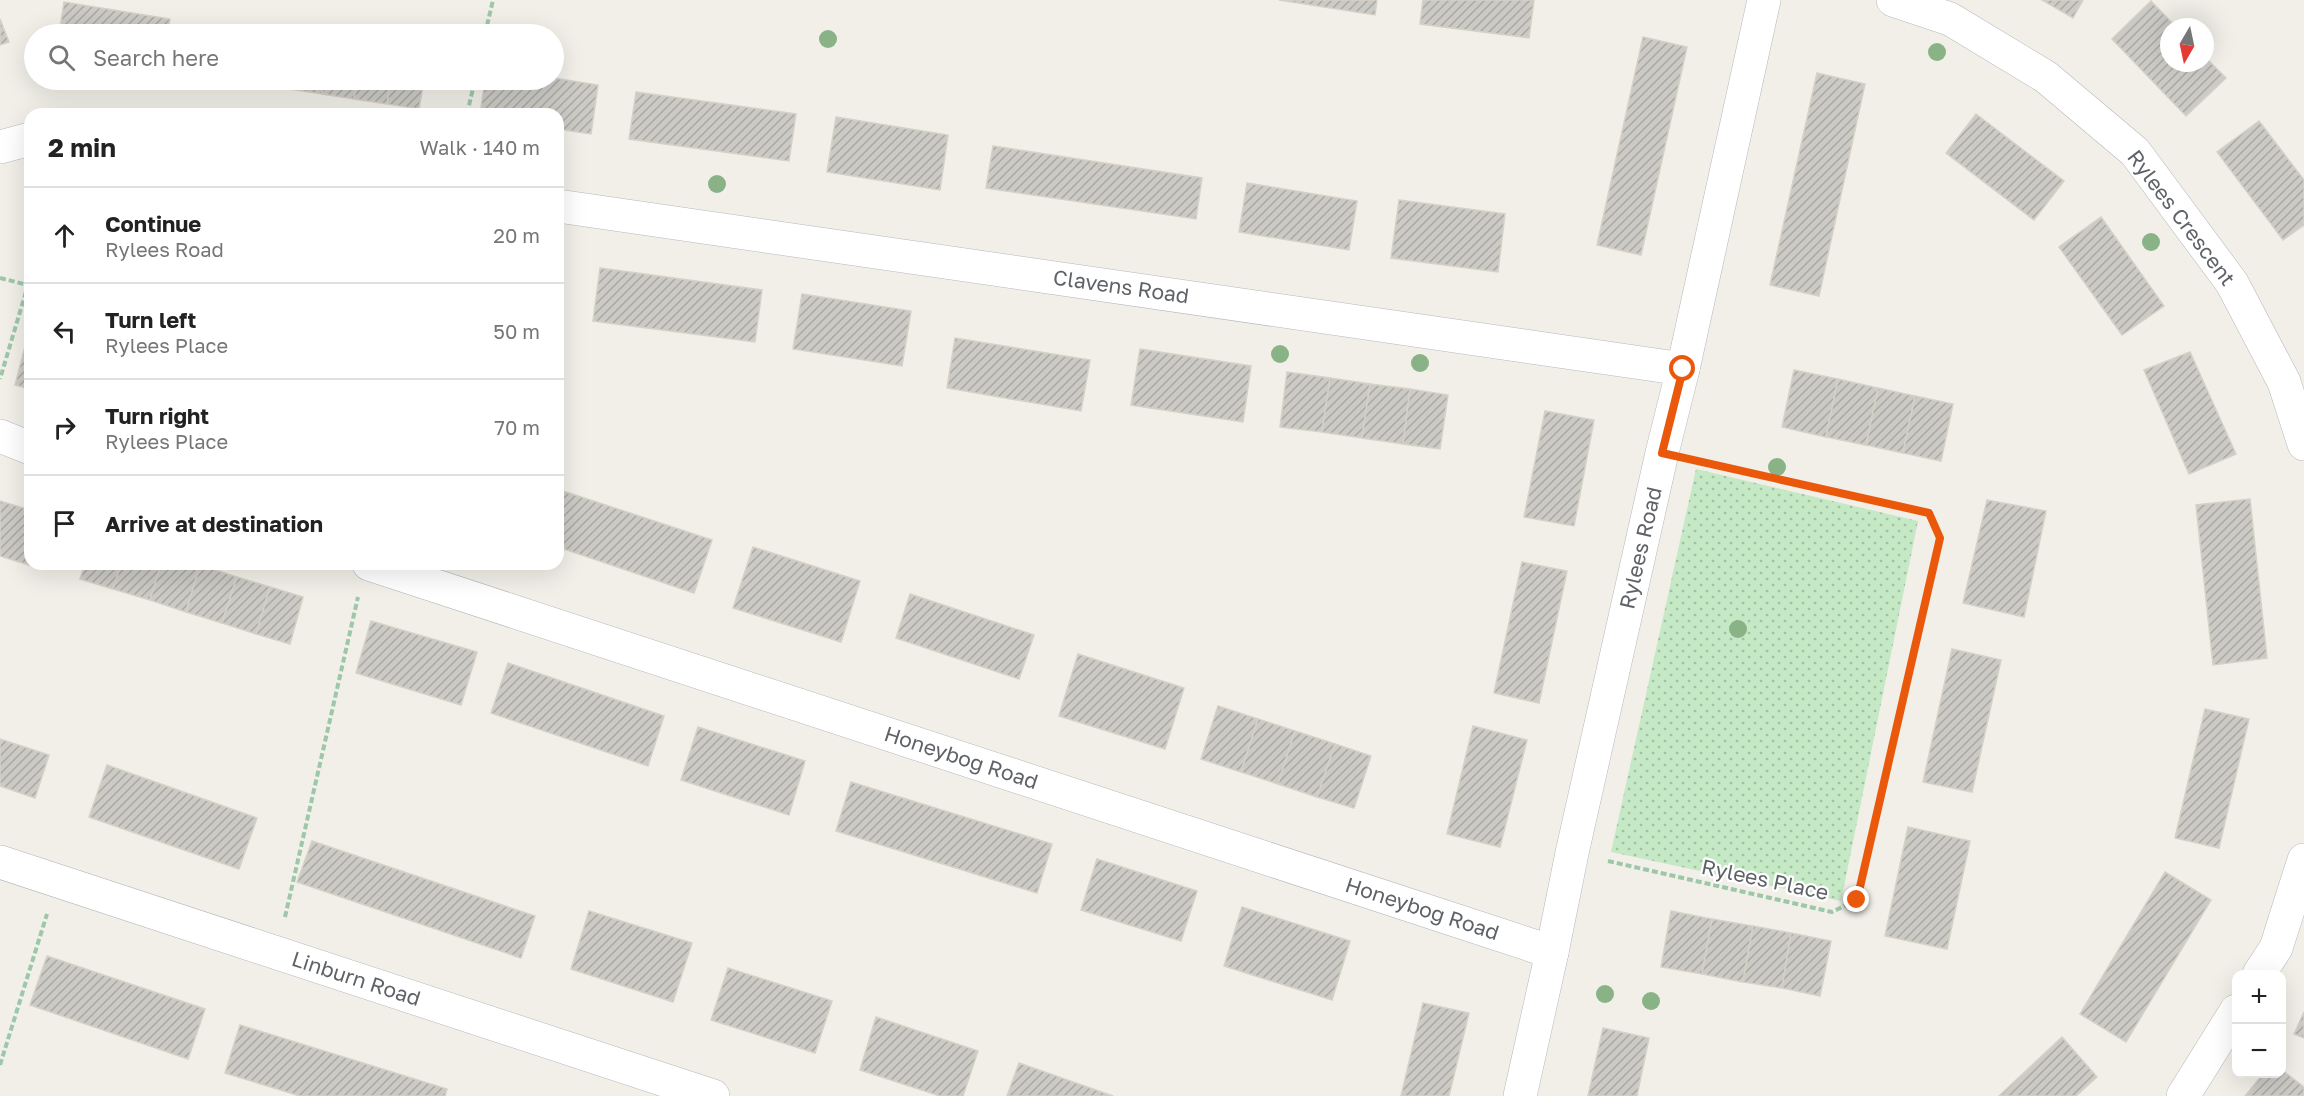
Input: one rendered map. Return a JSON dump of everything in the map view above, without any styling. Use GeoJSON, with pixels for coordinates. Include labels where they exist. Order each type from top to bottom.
{"type":"FeatureCollection","features":[{"type":"Feature","properties":{"kind":"street","name":"Rylees Road"},"geometry":{"type":"LineString","coordinates":[[1520,1096],[1572,853],[1683,369],[1764,0]]}},
{"type":"Feature","properties":{"kind":"street","name":"Rylees Crescent"},"geometry":{"type":"LineString","coordinates":[[1893,0],[1950,20],[2046,77],[2135,152],[2232,283],[2284,382],[2304,444]]}},
{"type":"Feature","properties":{"kind":"street"},"geometry":{"type":"LineString","coordinates":[[0,147],[24,141]]}},
{"type":"Feature","properties":{"kind":"street","name":"Clavens Road"},"geometry":{"type":"LineString","coordinates":[[564,207],[1683,369]]}},
{"type":"Feature","properties":{"kind":"street"},"geometry":{"type":"LineString","coordinates":[[0,436],[24,446]]}},
{"type":"Feature","properties":{"kind":"street","name":"Honeybog Road"},"geometry":{"type":"LineString","coordinates":[[364,575],[1552,952]]}},
{"type":"Feature","properties":{"kind":"street"},"geometry":{"type":"LineString","coordinates":[[2262,970],[2276,948],[2304,860]]}},
{"type":"Feature","properties":{"kind":"street","name":"Linburn Road"},"geometry":{"type":"LineString","coordinates":[[0,862],[712,1096]]}},
{"type":"Feature","properties":{"kind":"street"},"geometry":{"type":"LineString","coordinates":[[2183,1096],[2232,1017]]}},
{"type":"Feature","properties":{"kind":"path"},"geometry":{"type":"LineString","coordinates":[[487,24],[493,0]]}},
{"type":"Feature","properties":{"kind":"path"},"geometry":{"type":"LineString","coordinates":[[468,108],[473,90]]}},
{"type":"Feature","properties":{"kind":"path"},"geometry":{"type":"LineString","coordinates":[[0,278],[24,284]]}},
{"type":"Feature","properties":{"kind":"path"},"geometry":{"type":"LineString","coordinates":[[0,379],[24,298]]}},
{"type":"Feature","properties":{"kind":"path","name":"Rylees Place"},"geometry":{"type":"LineString","coordinates":[[1572,853],[1832,912],[1857,900],[1940,538],[1929,513],[1662,453]]}},
{"type":"Feature","properties":{"kind":"path"},"geometry":{"type":"LineString","coordinates":[[277,953],[364,575]]}},
{"type":"Feature","properties":{"kind":"path"},"geometry":{"type":"LineString","coordinates":[[0,1065],[58,881]]}},
{"type":"Feature","properties":{"kind":"green space"},"geometry":{"type":"Polygon","coordinates":[[[1696,469],[1918,521],[1841,901],[1611,852],[1696,469]]]}},
{"type":"Feature","properties":{"kind":"building"},"geometry":{"type":"Polygon","coordinates":[[[1279,0],[1377,0],[1375,15],[1279,0]]]}},
{"type":"Feature","properties":{"kind":"building"},"geometry":{"type":"Polygon","coordinates":[[[1423,0],[1534,0],[1529,38],[1420,24],[1423,0]]]}},
{"type":"Feature","properties":{"kind":"building"},"geometry":{"type":"Polygon","coordinates":[[[2042,0],[2083,0],[2073,18],[2042,0]]]}},
{"type":"Feature","properties":{"kind":"building"},"geometry":{"type":"Polygon","coordinates":[[[2151,1],[2167,18],[2160,18],[2160,72],[2214,72],[2214,66],[2226,78],[2186,116],[2112,39],[2151,1]]]}},
{"type":"Feature","properties":{"kind":"building"},"geometry":{"type":"Polygon","coordinates":[[[64,2],[170,19],[169,24],[61,24],[64,2]]]}},
{"type":"Feature","properties":{"kind":"building"},"geometry":{"type":"Polygon","coordinates":[[[0,19],[9,42],[0,45],[0,19]]]}},
{"type":"Feature","properties":{"kind":"building"},"geometry":{"type":"Polygon","coordinates":[[[1643,37],[1687,47],[1641,255],[1597,245],[1643,37]]]}},
{"type":"Feature","properties":{"kind":"building"},"geometry":{"type":"Polygon","coordinates":[[[1817,73],[1865,84],[1819,296],[1770,285],[1817,73]]]}},
{"type":"Feature","properties":{"kind":"building"},"geometry":{"type":"Polygon","coordinates":[[[564,80],[598,85],[591,134],[564,130],[564,108],[481,108],[484,90],[564,90],[564,80]]]}},
{"type":"Feature","properties":{"kind":"building"},"geometry":{"type":"Polygon","coordinates":[[[297,90],[323,90],[322,94],[297,90]]]}},
{"type":"Feature","properties":{"kind":"building"},"geometry":{"type":"Polygon","coordinates":[[[323,90],[355,90],[354,99],[322,94],[323,90]]]}},
{"type":"Feature","properties":{"kind":"building"},"geometry":{"type":"Polygon","coordinates":[[[355,90],[389,90],[387,104],[354,99],[355,90]]]}},
{"type":"Feature","properties":{"kind":"building"},"geometry":{"type":"Polygon","coordinates":[[[389,90],[422,90],[419,108],[387,104],[389,90]]]}},
{"type":"Feature","properties":{"kind":"building"},"geometry":{"type":"Polygon","coordinates":[[[636,92],[796,114],[789,161],[629,139],[636,92]]]}},
{"type":"Feature","properties":{"kind":"building"},"geometry":{"type":"Polygon","coordinates":[[[1976,114],[2064,181],[2034,220],[1946,153],[1976,114]]]}},
{"type":"Feature","properties":{"kind":"building"},"geometry":{"type":"Polygon","coordinates":[[[836,117],[948,135],[940,190],[827,172],[836,117]]]}},
{"type":"Feature","properties":{"kind":"building"},"geometry":{"type":"Polygon","coordinates":[[[2259,121],[2304,180],[2304,225],[2283,240],[2217,152],[2259,121]]]}},
{"type":"Feature","properties":{"kind":"building"},"geometry":{"type":"Polygon","coordinates":[[[993,146],[1202,178],[1196,219],[986,188],[993,146]]]}},
{"type":"Feature","properties":{"kind":"building"},"geometry":{"type":"Polygon","coordinates":[[[1247,183],[1357,201],[1349,250],[1239,232],[1247,183]]]}},
{"type":"Feature","properties":{"kind":"building"},"geometry":{"type":"Polygon","coordinates":[[[1399,200],[1505,214],[1498,272],[1391,258],[1399,200]]]}},
{"type":"Feature","properties":{"kind":"building"},"geometry":{"type":"Polygon","coordinates":[[[2101,217],[2164,306],[2122,335],[2059,247],[2101,217]]]}},
{"type":"Feature","properties":{"kind":"building"},"geometry":{"type":"Polygon","coordinates":[[[600,268],[762,290],[755,342],[593,321],[600,268]]]}},
{"type":"Feature","properties":{"kind":"building"},"geometry":{"type":"Polygon","coordinates":[[[802,294],[911,311],[902,366],[793,349],[802,294]]]}},
{"type":"Feature","properties":{"kind":"building"},"geometry":{"type":"Polygon","coordinates":[[[955,338],[1090,360],[1081,411],[947,388],[955,338]]]}},
{"type":"Feature","properties":{"kind":"building"},"geometry":{"type":"Polygon","coordinates":[[[1140,349],[1251,366],[1243,422],[1131,405],[1140,349]]]}},
{"type":"Feature","properties":{"kind":"building"},"geometry":{"type":"Polygon","coordinates":[[[24,350],[24,387],[15,385],[24,350]]]}},
{"type":"Feature","properties":{"kind":"building"},"geometry":{"type":"Polygon","coordinates":[[[2190,352],[2236,454],[2189,474],[2144,370],[2190,352]]]}},
{"type":"Feature","properties":{"kind":"building"},"geometry":{"type":"Polygon","coordinates":[[[1794,370],[1838,379],[1826,437],[1782,427],[1794,370]]]}},
{"type":"Feature","properties":{"kind":"building"},"geometry":{"type":"Polygon","coordinates":[[[1287,372],[1330,378],[1322,432],[1280,427],[1287,372]]]}},
{"type":"Feature","properties":{"kind":"building"},"geometry":{"type":"Polygon","coordinates":[[[1330,378],[1370,384],[1362,438],[1322,432],[1330,378]]]}},
{"type":"Feature","properties":{"kind":"building"},"geometry":{"type":"Polygon","coordinates":[[[1838,379],[1878,388],[1866,445],[1826,437],[1838,379]]]}},
{"type":"Feature","properties":{"kind":"building"},"geometry":{"type":"Polygon","coordinates":[[[1370,384],[1410,389],[1403,444],[1362,438],[1370,384]]]}},
{"type":"Feature","properties":{"kind":"building"},"geometry":{"type":"Polygon","coordinates":[[[1878,388],[1915,396],[1903,453],[1866,445],[1878,388]]]}},
{"type":"Feature","properties":{"kind":"building"},"geometry":{"type":"Polygon","coordinates":[[[1410,389],[1448,395],[1440,449],[1403,444],[1410,389]]]}},
{"type":"Feature","properties":{"kind":"building"},"geometry":{"type":"Polygon","coordinates":[[[1915,396],[1953,404],[1941,461],[1903,453],[1915,396]]]}},
{"type":"Feature","properties":{"kind":"building"},"geometry":{"type":"Polygon","coordinates":[[[1545,411],[1594,420],[1574,526],[1524,517],[1545,411]]]}},
{"type":"Feature","properties":{"kind":"building"},"geometry":{"type":"Polygon","coordinates":[[[564,491],[712,540],[694,593],[564,549],[564,491]]]}},
{"type":"Feature","properties":{"kind":"building"},"geometry":{"type":"Polygon","coordinates":[[[2250,499],[2267,658],[2213,665],[2196,505],[2250,499]]]}},
{"type":"Feature","properties":{"kind":"building"},"geometry":{"type":"Polygon","coordinates":[[[1987,500],[2046,511],[2024,617],[1963,603],[1987,500]]]}},
{"type":"Feature","properties":{"kind":"building"},"geometry":{"type":"Polygon","coordinates":[[[0,501],[24,508],[24,563],[0,556],[0,501]]]}},
{"type":"Feature","properties":{"kind":"building"},"geometry":{"type":"Polygon","coordinates":[[[753,547],[860,581],[841,642],[733,608],[753,547]]]}},
{"type":"Feature","properties":{"kind":"building"},"geometry":{"type":"Polygon","coordinates":[[[1522,562],[1567,571],[1539,703],[1494,693],[1522,562]]]}},
{"type":"Feature","properties":{"kind":"building"},"geometry":{"type":"Polygon","coordinates":[[[83,570],[119,570],[113,589],[80,579],[83,570]]]}},
{"type":"Feature","properties":{"kind":"building"},"geometry":{"type":"Polygon","coordinates":[[[119,570],[159,570],[150,600],[113,589],[119,570]]]}},
{"type":"Feature","properties":{"kind":"building"},"geometry":{"type":"Polygon","coordinates":[[[159,570],[199,570],[186,612],[150,600],[159,570]]]}},
{"type":"Feature","properties":{"kind":"building"},"geometry":{"type":"Polygon","coordinates":[[[199,570],[215,570],[237,577],[222,623],[186,612],[199,570]]]}},
{"type":"Feature","properties":{"kind":"building"},"geometry":{"type":"Polygon","coordinates":[[[237,577],[270,587],[256,634],[222,623],[237,577]]]}},
{"type":"Feature","properties":{"kind":"building"},"geometry":{"type":"Polygon","coordinates":[[[270,587],[303,597],[290,644],[256,634],[270,587]]]}},
{"type":"Feature","properties":{"kind":"building"},"geometry":{"type":"Polygon","coordinates":[[[910,594],[1034,635],[1019,679],[896,638],[910,594]]]}},
{"type":"Feature","properties":{"kind":"building"},"geometry":{"type":"Polygon","coordinates":[[[371,621],[477,652],[461,705],[356,673],[371,621]]]}},
{"type":"Feature","properties":{"kind":"building"},"geometry":{"type":"Polygon","coordinates":[[[1952,649],[2001,660],[1972,792],[1923,782],[1952,649]]]}},
{"type":"Feature","properties":{"kind":"building"},"geometry":{"type":"Polygon","coordinates":[[[1078,654],[1184,688],[1165,749],[1059,716],[1078,654]]]}},
{"type":"Feature","properties":{"kind":"building"},"geometry":{"type":"Polygon","coordinates":[[[508,663],[664,716],[648,766],[491,713],[508,663]]]}},
{"type":"Feature","properties":{"kind":"building"},"geometry":{"type":"Polygon","coordinates":[[[1218,706],[1258,719],[1241,772],[1201,759],[1218,706]]]}},
{"type":"Feature","properties":{"kind":"building"},"geometry":{"type":"Polygon","coordinates":[[[2205,709],[2249,719],[2219,848],[2175,838],[2205,709]]]}},
{"type":"Feature","properties":{"kind":"building"},"geometry":{"type":"Polygon","coordinates":[[[1258,719],[1295,731],[1278,784],[1241,772],[1258,719]]]}},
{"type":"Feature","properties":{"kind":"building"},"geometry":{"type":"Polygon","coordinates":[[[1473,726],[1527,740],[1500,847],[1447,834],[1473,726]]]}},
{"type":"Feature","properties":{"kind":"building"},"geometry":{"type":"Polygon","coordinates":[[[698,727],[805,761],[789,815],[681,780],[698,727]]]}},
{"type":"Feature","properties":{"kind":"building"},"geometry":{"type":"Polygon","coordinates":[[[1295,731],[1335,744],[1317,797],[1278,784],[1295,731]]]}},
{"type":"Feature","properties":{"kind":"building"},"geometry":{"type":"Polygon","coordinates":[[[0,739],[49,755],[35,798],[0,786],[0,739]]]}},
{"type":"Feature","properties":{"kind":"building"},"geometry":{"type":"Polygon","coordinates":[[[1335,744],[1371,756],[1354,808],[1317,797],[1335,744]]]}},
{"type":"Feature","properties":{"kind":"building"},"geometry":{"type":"Polygon","coordinates":[[[107,765],[257,818],[239,869],[89,817],[107,765]]]}},
{"type":"Feature","properties":{"kind":"building"},"geometry":{"type":"Polygon","coordinates":[[[851,782],[1052,844],[1037,893],[836,831],[851,782]]]}},
{"type":"Feature","properties":{"kind":"building"},"geometry":{"type":"Polygon","coordinates":[[[1908,827],[1970,841],[1947,949],[1885,936],[1908,827]]]}},
{"type":"Feature","properties":{"kind":"building"},"geometry":{"type":"Polygon","coordinates":[[[312,841],[535,916],[521,958],[297,882],[312,841]]]}},
{"type":"Feature","properties":{"kind":"building"},"geometry":{"type":"Polygon","coordinates":[[[1097,859],[1197,891],[1181,941],[1081,910],[1097,859]]]}},
{"type":"Feature","properties":{"kind":"building"},"geometry":{"type":"Polygon","coordinates":[[[2165,872],[2211,900],[2126,1042],[2080,1014],[2165,872]]]}},
{"type":"Feature","properties":{"kind":"building"},"geometry":{"type":"Polygon","coordinates":[[[1242,907],[1350,941],[1332,1000],[1224,966],[1242,907]]]}},
{"type":"Feature","properties":{"kind":"building"},"geometry":{"type":"Polygon","coordinates":[[[589,911],[692,943],[673,1002],[571,969],[589,911]]]}},
{"type":"Feature","properties":{"kind":"building"},"geometry":{"type":"Polygon","coordinates":[[[1671,911],[1712,919],[1702,974],[1661,967],[1671,911]]]}},
{"type":"Feature","properties":{"kind":"building"},"geometry":{"type":"Polygon","coordinates":[[[1712,919],[1753,926],[1743,982],[1702,974],[1712,919]]]}},
{"type":"Feature","properties":{"kind":"building"},"geometry":{"type":"Polygon","coordinates":[[[1753,926],[1791,933],[1782,988],[1743,982],[1753,926]]]}},
{"type":"Feature","properties":{"kind":"building"},"geometry":{"type":"Polygon","coordinates":[[[1791,933],[1831,941],[1820,996],[1782,988],[1791,933]]]}},
{"type":"Feature","properties":{"kind":"building"},"geometry":{"type":"Polygon","coordinates":[[[47,956],[205,1009],[188,1059],[30,1005],[47,956]]]}},
{"type":"Feature","properties":{"kind":"building"},"geometry":{"type":"Polygon","coordinates":[[[728,968],[832,1001],[815,1053],[711,1020],[728,968]]]}},
{"type":"Feature","properties":{"kind":"building"},"geometry":{"type":"Polygon","coordinates":[[[1423,1003],[1469,1013],[1449,1096],[1401,1096],[1423,1003]]]}},
{"type":"Feature","properties":{"kind":"building"},"geometry":{"type":"Polygon","coordinates":[[[2304,1012],[2304,1038],[2294,1034],[2304,1012]]]}},
{"type":"Feature","properties":{"kind":"building"},"geometry":{"type":"Polygon","coordinates":[[[876,1017],[978,1051],[963,1096],[940,1096],[860,1070],[876,1017]]]}},
{"type":"Feature","properties":{"kind":"building"},"geometry":{"type":"Polygon","coordinates":[[[240,1025],[447,1089],[445,1096],[300,1096],[225,1073],[240,1025]]]}},
{"type":"Feature","properties":{"kind":"building"},"geometry":{"type":"Polygon","coordinates":[[[1603,1028],[1649,1038],[1637,1096],[1588,1096],[1603,1028]]]}},
{"type":"Feature","properties":{"kind":"building"},"geometry":{"type":"Polygon","coordinates":[[[2062,1037],[2097,1077],[2076,1096],[1999,1096],[2062,1037]]]}},
{"type":"Feature","properties":{"kind":"building"},"geometry":{"type":"Polygon","coordinates":[[[1019,1063],[1113,1096],[1007,1096],[1019,1063]]]}},
{"type":"Feature","properties":{"kind":"building"},"geometry":{"type":"Polygon","coordinates":[[[2286,1073],[2304,1087],[2304,1096],[2245,1096],[2260,1078],[2286,1078],[2286,1073]]]}},
{"type":"Feature","properties":{"kind":"route"},"geometry":{"type":"LineString","coordinates":[[1683,369],[1662,453],[1929,513],[1940,538],[1857,900]]}}]}
